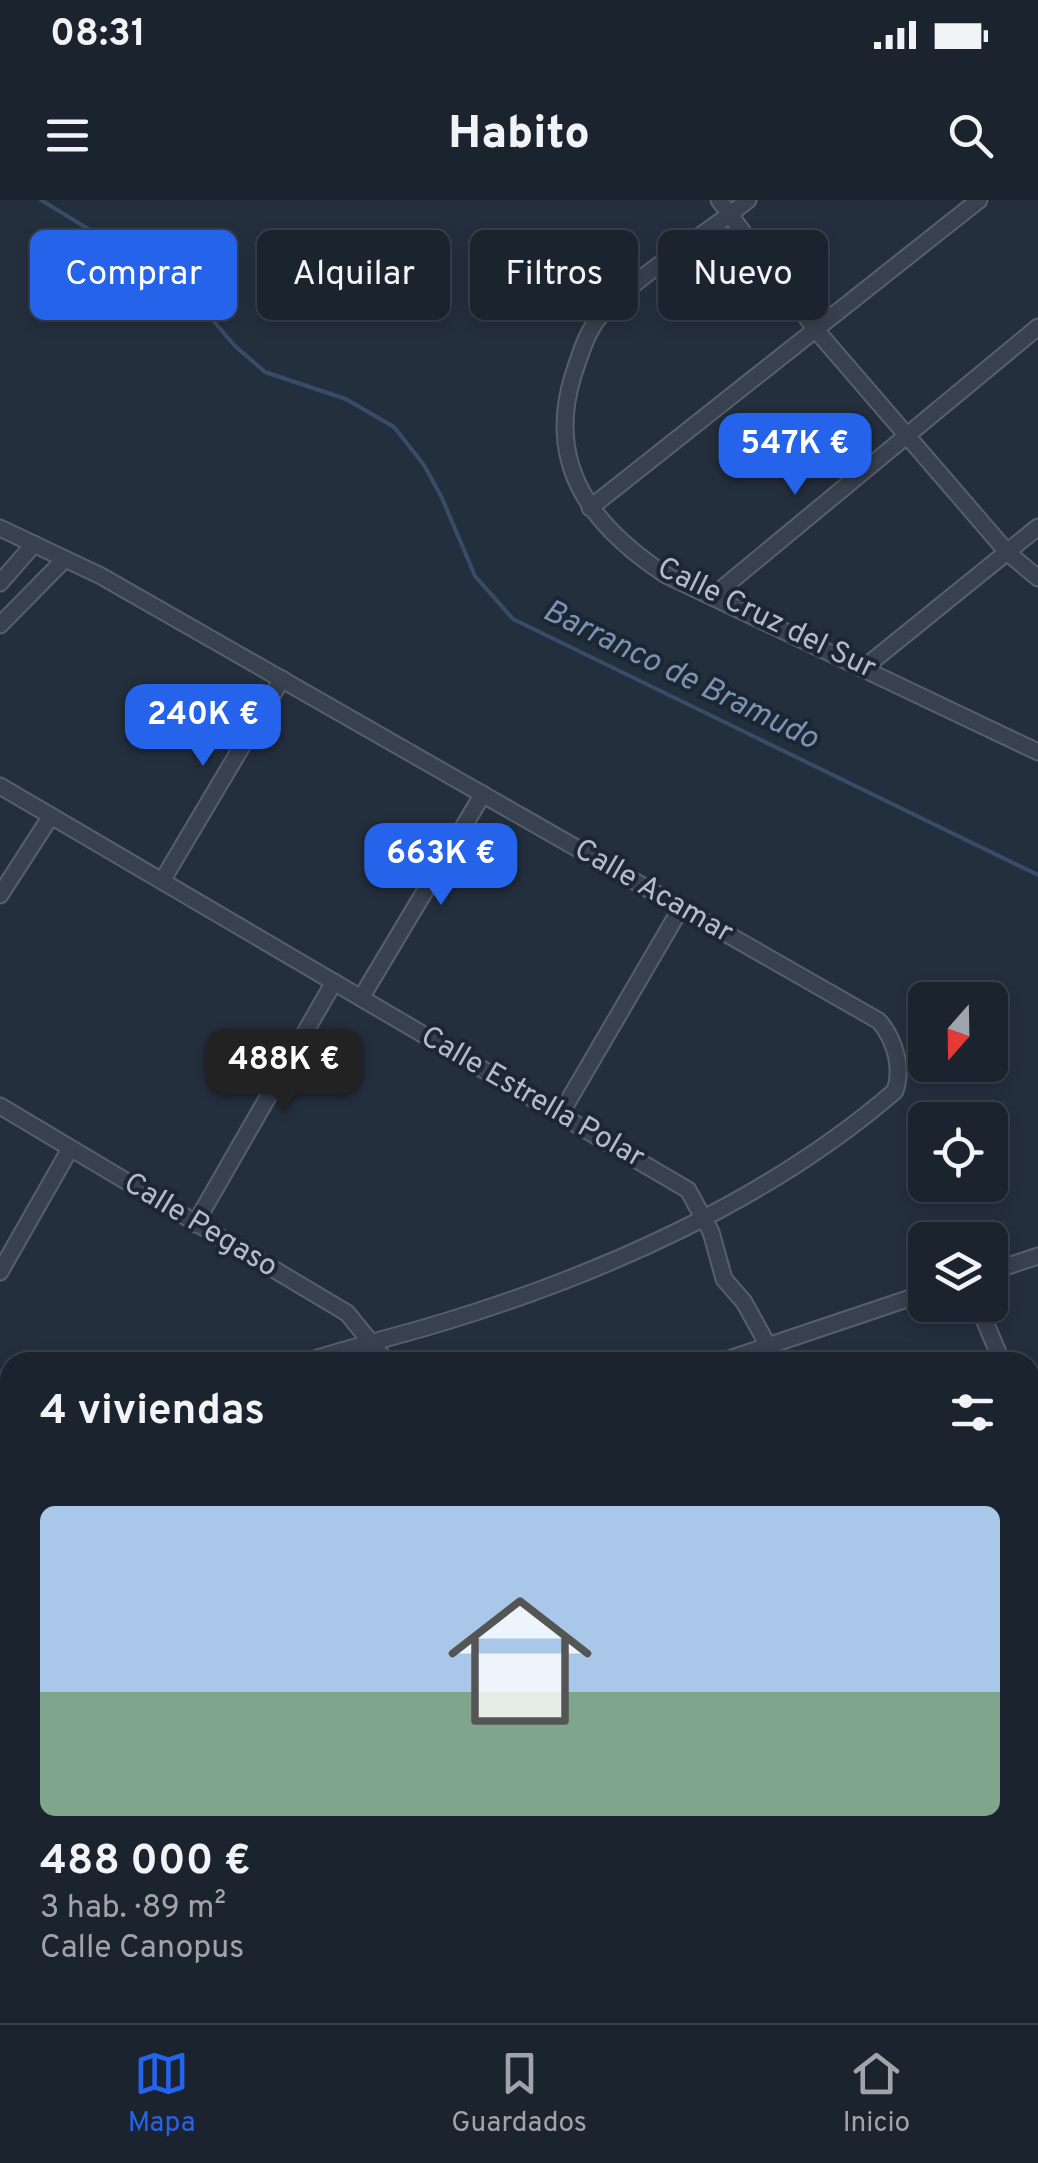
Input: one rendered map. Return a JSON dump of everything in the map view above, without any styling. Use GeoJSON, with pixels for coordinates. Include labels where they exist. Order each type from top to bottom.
{"type":"FeatureCollection","features":[{"type":"Feature","properties":{"kind":"street"},"geometry":{"type":"LineString","coordinates":[[719,200],[816,330],[1008,553],[1038,578]]}},
{"type":"Feature","properties":{"kind":"street","name":"Calle Cruz del Sur"},"geometry":{"type":"LineString","coordinates":[[748,200],[599,317],[581,351],[567,397],[566,440],[576,484],[590,508],[627,549],[666,575],[1038,752]]}},
{"type":"Feature","properties":{"kind":"street"},"geometry":{"type":"LineString","coordinates":[[590,508],[979,200]]}},
{"type":"Feature","properties":{"kind":"street"},"geometry":{"type":"LineString","coordinates":[[712,596],[1038,326]]}},
{"type":"Feature","properties":{"kind":"street"},"geometry":{"type":"LineString","coordinates":[[865,667],[1038,527]]}},
{"type":"Feature","properties":{"kind":"street","name":"Calle Acamar"},"geometry":{"type":"LineString","coordinates":[[0,528],[65,558],[282,679],[879,1022],[890,1033],[900,1076],[895,1091],[874,1110],[702,1218]]}},
{"type":"Feature","properties":{"kind":"street"},"geometry":{"type":"LineString","coordinates":[[0,583],[34,544]]}},
{"type":"Feature","properties":{"kind":"street"},"geometry":{"type":"LineString","coordinates":[[0,625],[65,558]]}},
{"type":"Feature","properties":{"kind":"street"},"geometry":{"type":"LineString","coordinates":[[162,881],[282,679]]}},
{"type":"Feature","properties":{"kind":"street","name":"Calle Estrella Polar"},"geometry":{"type":"LineString","coordinates":[[0,786],[688,1190],[711,1232],[724,1280],[744,1302],[772,1352]]}},
{"type":"Feature","properties":{"kind":"street"},"geometry":{"type":"LineString","coordinates":[[361,998],[483,794]]}},
{"type":"Feature","properties":{"kind":"street"},"geometry":{"type":"LineString","coordinates":[[0,895],[51,816]]}},
{"type":"Feature","properties":{"kind":"street"},"geometry":{"type":"LineString","coordinates":[[560,1115],[682,908]]}},
{"type":"Feature","properties":{"kind":"street"},"geometry":{"type":"LineString","coordinates":[[195,1224],[334,982]]}},
{"type":"Feature","properties":{"kind":"street","name":"Calle Pegaso"},"geometry":{"type":"LineString","coordinates":[[0,1106],[347,1314],[377,1352]]}},
{"type":"Feature","properties":{"kind":"street"},"geometry":{"type":"LineString","coordinates":[[0,1272],[70,1149]]}},
{"type":"Feature","properties":{"kind":"street"},"geometry":{"type":"LineString","coordinates":[[336,1352],[444,1322],[560,1282],[702,1218]]}},
{"type":"Feature","properties":{"kind":"street"},"geometry":{"type":"LineString","coordinates":[[1008,1266],[1038,1256]]}},
{"type":"Feature","properties":{"kind":"street"},"geometry":{"type":"LineString","coordinates":[[749,1352],[908,1299]]}},
{"type":"Feature","properties":{"kind":"street"},"geometry":{"type":"LineString","coordinates":[[985,1322],[998,1352]]}},
{"type":"Feature","properties":{"kind":"waterway","name":"Barranco de Bramudo"},"geometry":{"type":"LineString","coordinates":[[41,200],[185,288],[235,346],[265,372],[346,399],[394,427],[424,465],[442,498],[475,576],[513,619],[1038,875]]}}]}
